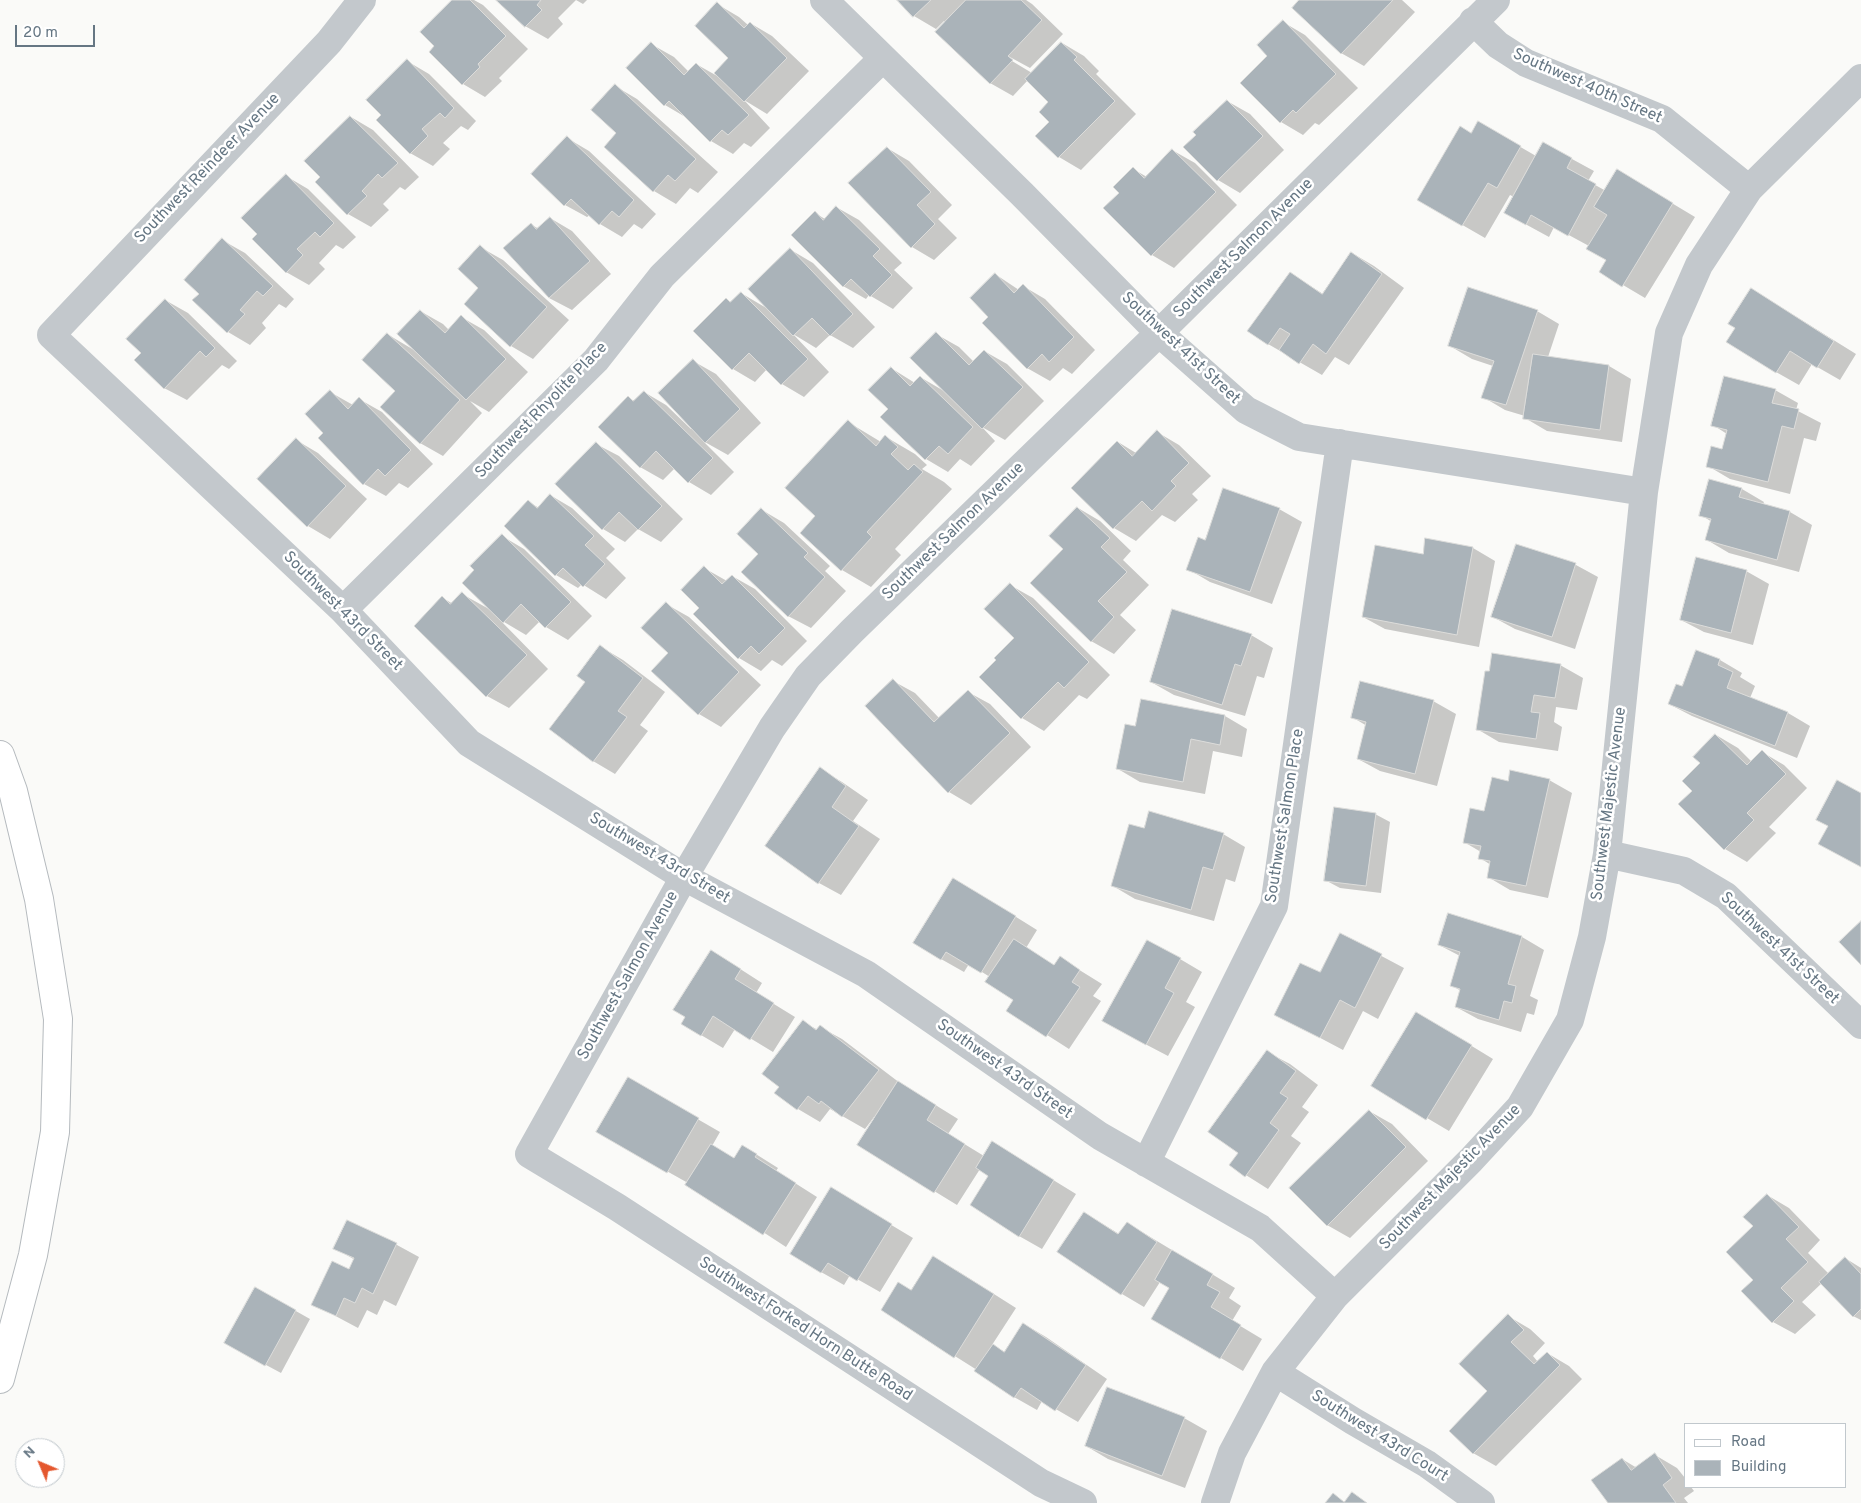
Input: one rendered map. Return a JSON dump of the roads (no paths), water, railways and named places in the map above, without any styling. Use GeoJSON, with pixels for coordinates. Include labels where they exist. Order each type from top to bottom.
{"type":"FeatureCollection","features":[{"type":"Feature","properties":{"kind":"main road"},"geometry":{"type":"LineString","coordinates":[[0,755],[13,791],[39,899],[58,1019],[55,1132],[33,1255],[0,1379]]}},
{"type":"Feature","properties":{"kind":"street","name":"Southwest Reindeer Avenue"},"geometry":{"type":"LineString","coordinates":[[51,335],[329,42],[362,0]]}},
{"type":"Feature","properties":{"kind":"street","name":"Southwest 41st Street"},"geometry":{"type":"LineString","coordinates":[[824,0],[1159,333],[1246,410],[1299,436],[1644,492]]}},
{"type":"Feature","properties":{"kind":"street","name":"Southwest Salmon Avenue"},"geometry":{"type":"LineString","coordinates":[[529,1154],[684,877],[772,728],[808,676],[1496,0]]}},
{"type":"Feature","properties":{"kind":"street","name":"Southwest 40th Street"},"geometry":{"type":"LineString","coordinates":[[1473,22],[1498,45],[1526,63],[1662,119],[1748,189]]}},
{"type":"Feature","properties":{"kind":"street","name":"Southwest Rhyolite Place"},"geometry":{"type":"LineString","coordinates":[[343,610],[596,360],[662,276],[883,58]]}},
{"type":"Feature","properties":{"kind":"street","name":"Southwest Majestic Avenue"},"geometry":{"type":"LineString","coordinates":[[1215,1503],[1232,1453],[1275,1372],[1335,1296],[1471,1160],[1520,1107],[1570,1020],[1592,937],[1607,854],[1644,492],[1669,334],[1699,265],[1748,189],[1861,78]]}},
{"type":"Feature","properties":{"kind":"street","name":"Southwest 43rd Street"},"geometry":{"type":"LineString","coordinates":[[51,335],[343,610],[469,743],[684,877],[866,974],[1100,1136],[1260,1228],[1335,1296]]}},
{"type":"Feature","properties":{"kind":"street","name":"Southwest Salmon Place"},"geometry":{"type":"LineString","coordinates":[[1146,1163],[1274,906],[1340,443]]}},
{"type":"Feature","properties":{"kind":"street","name":"Southwest 41st Street"},"geometry":{"type":"LineString","coordinates":[[1607,854],[1684,871],[1726,896],[1861,1025]]}},
{"type":"Feature","properties":{"kind":"street","name":"Southwest Forked Horn Butte Road"},"geometry":{"type":"LineString","coordinates":[[529,1154],[617,1207],[1041,1484],[1084,1503]]}},
{"type":"Feature","properties":{"kind":"street","name":"Southwest 43rd Court"},"geometry":{"type":"LineString","coordinates":[[1275,1372],[1353,1421],[1427,1464],[1482,1503]]}}]}
